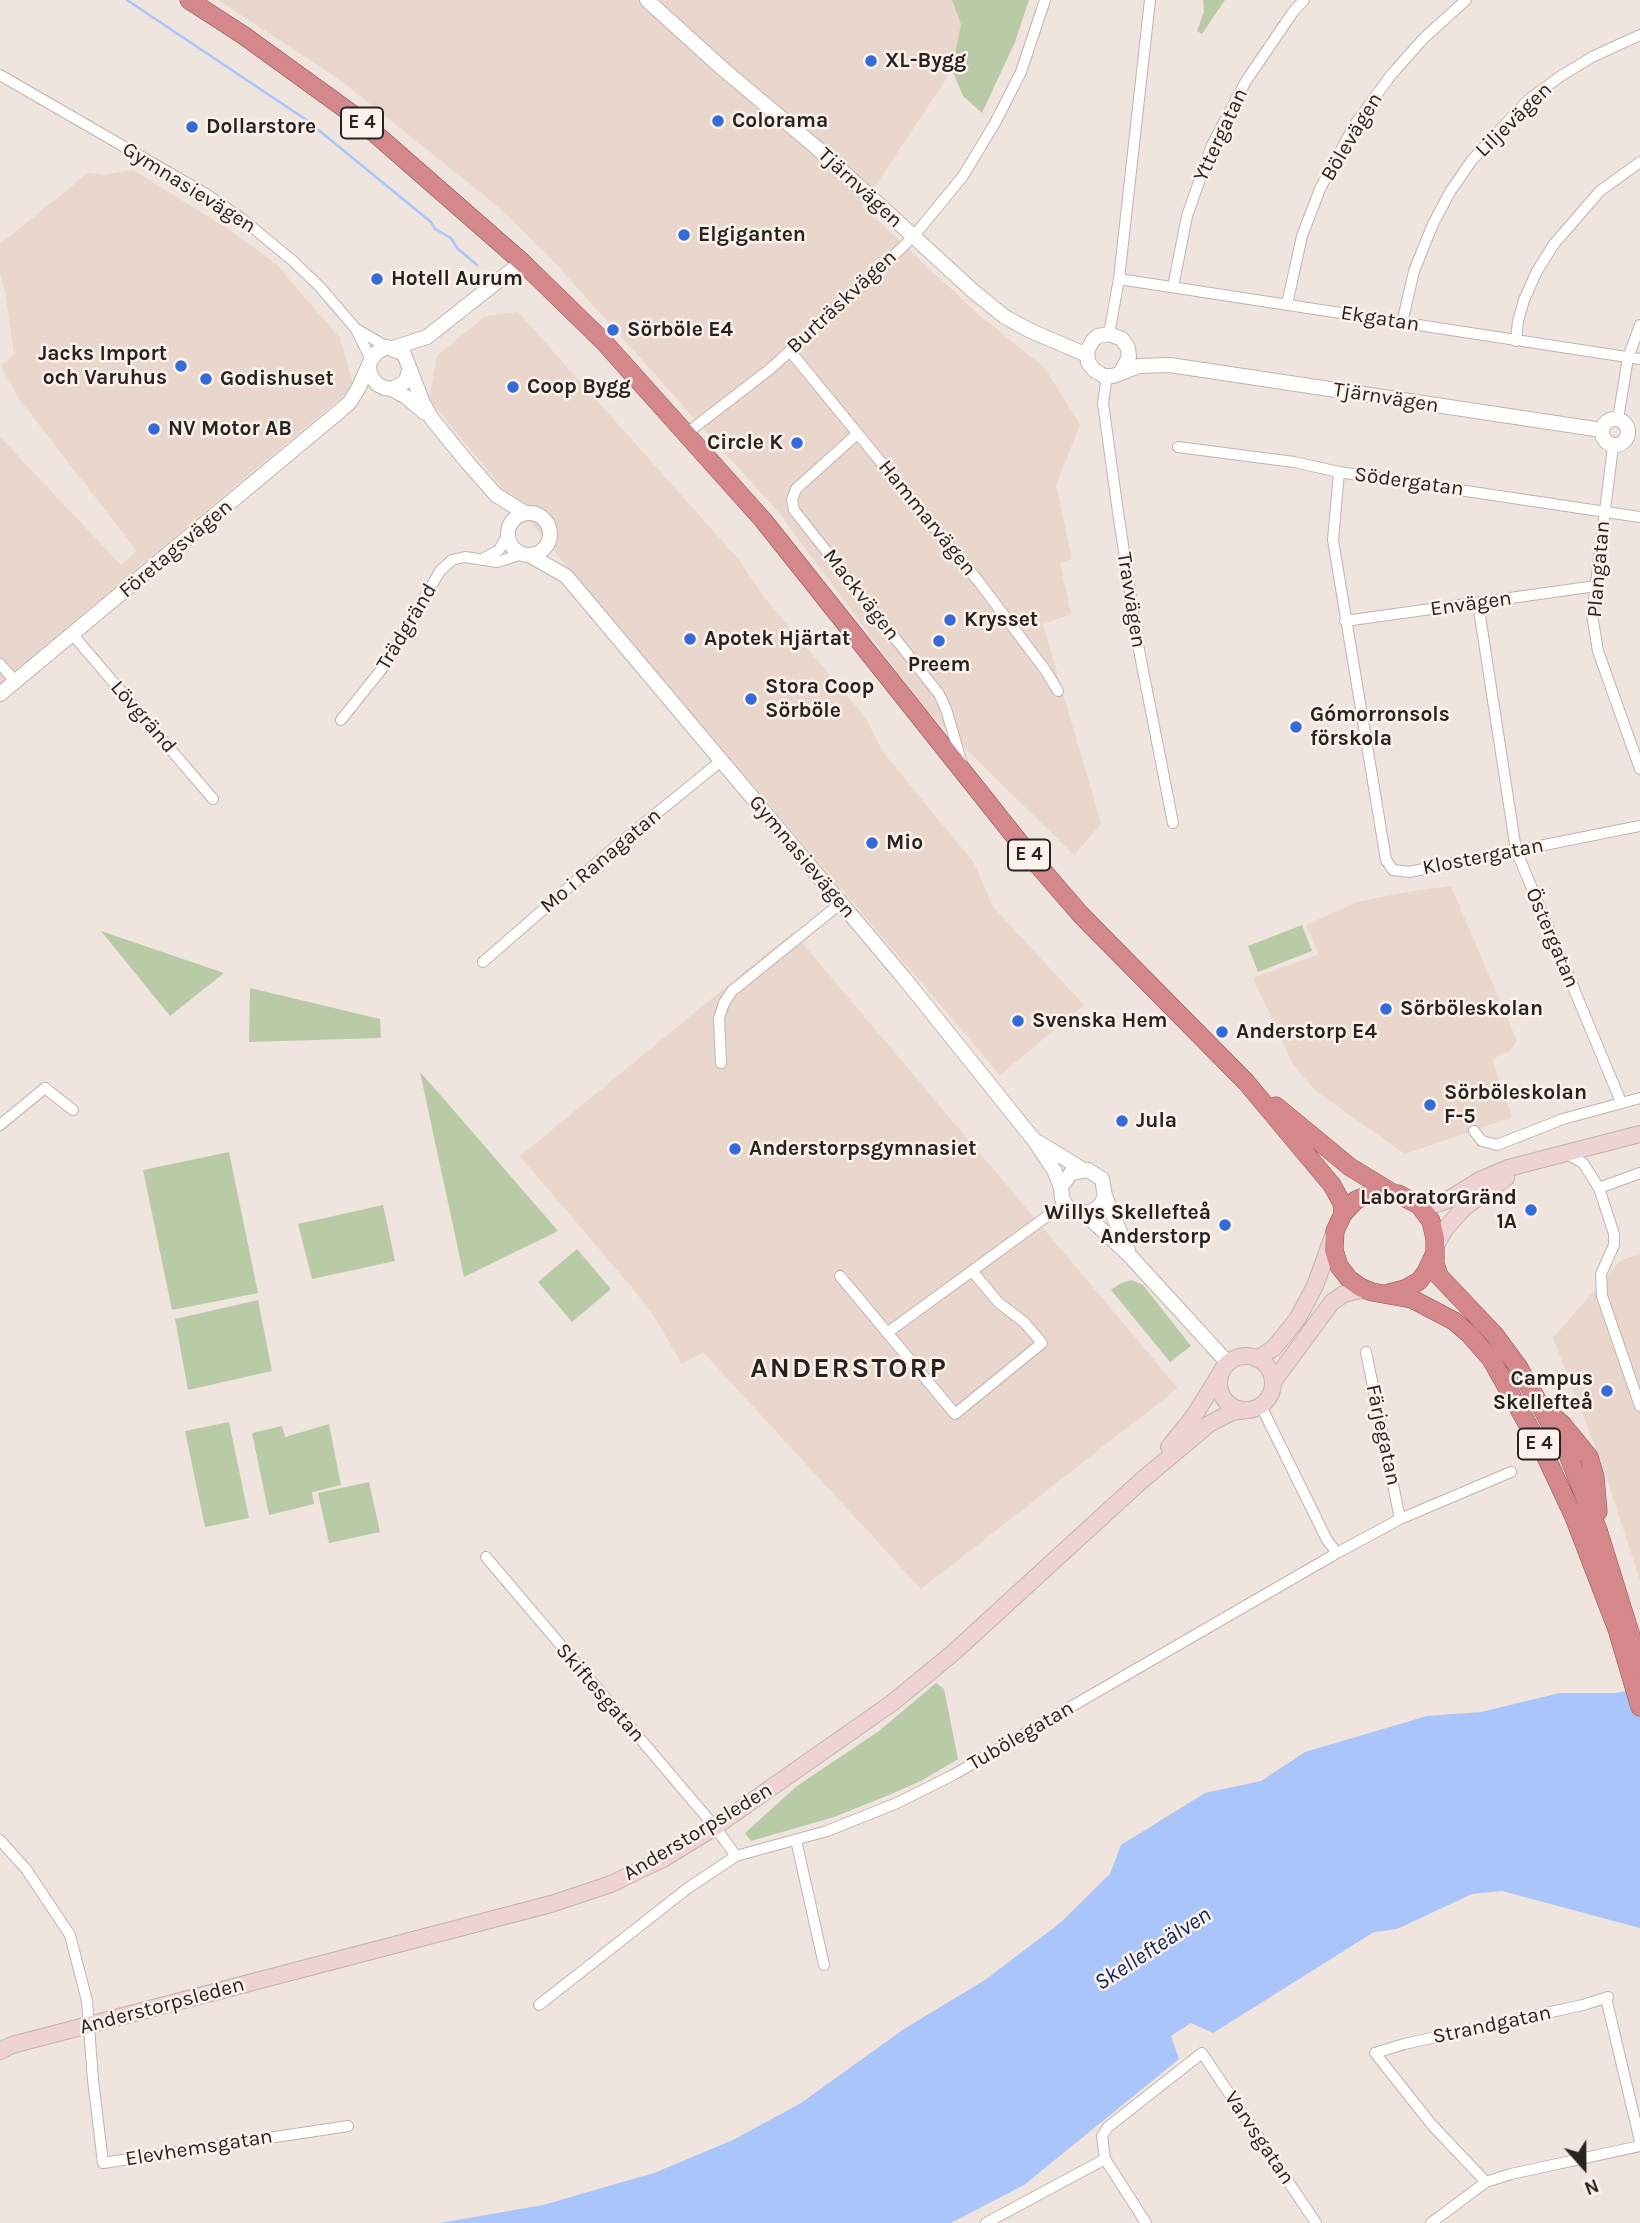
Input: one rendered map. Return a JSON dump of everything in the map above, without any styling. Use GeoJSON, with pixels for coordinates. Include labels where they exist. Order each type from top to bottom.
{"type":"FeatureCollection","features":[{"type":"Feature","properties":{"kind":"highway","name":"E 4"},"geometry":{"type":"LineString","coordinates":[[189,0],[243,35],[355,116],[522,262],[604,342],[687,433],[795,559],[1031,857],[1081,915],[1246,1082],[1332,1185],[1342,1203],[1343,1214]]}},
{"type":"Feature","properties":{"kind":"highway","name":"E 4"},"geometry":{"type":"LineString","coordinates":[[1246,1082],[1350,1167],[1391,1192]]}},
{"type":"Feature","properties":{"kind":"highway"},"geometry":{"type":"LineString","coordinates":[[1391,1192],[1403,1195],[1419,1205],[1430,1220],[1435,1247],[1426,1272],[1411,1286],[1394,1293],[1368,1290],[1349,1279],[1339,1266],[1334,1250],[1335,1231],[1343,1214],[1364,1196],[1391,1192]]}},
{"type":"Feature","properties":{"kind":"highway","name":"E 4"},"geometry":{"type":"LineString","coordinates":[[1435,1247],[1435,1264],[1439,1276],[1493,1334],[1519,1368],[1546,1411],[1563,1425],[1589,1457],[1598,1499],[1598,1530],[1636,1665],[1640,1707]]}},
{"type":"Feature","properties":{"kind":"highway","name":"E 4"},"geometry":{"type":"LineString","coordinates":[[1368,1290],[1412,1300],[1434,1310],[1469,1334],[1491,1359],[1545,1455],[1636,1665]]}},
{"type":"Feature","properties":{"kind":"main road"},"geometry":{"type":"LineString","coordinates":[[1419,1205],[1429,1206],[1446,1201],[1493,1173],[1640,1134]]}},
{"type":"Feature","properties":{"kind":"main road"},"geometry":{"type":"LineString","coordinates":[[1435,1247],[1452,1219],[1494,1184],[1558,1155]]}},
{"type":"Feature","properties":{"kind":"main road"},"geometry":{"type":"LineString","coordinates":[[1257,1359],[1274,1348],[1298,1318],[1315,1286],[1335,1231]]}},
{"type":"Feature","properties":{"kind":"main road"},"geometry":{"type":"LineString","coordinates":[[1273,1382],[1269,1370],[1257,1359],[1244,1356],[1226,1366],[1219,1384],[1222,1396],[1234,1408],[1254,1408],[1270,1395],[1273,1382],[1332,1302],[1344,1294],[1368,1290]]}},
{"type":"Feature","properties":{"kind":"main road","name":"Anderstorpsleden"},"geometry":{"type":"LineString","coordinates":[[1141,1481],[1194,1416],[1226,1366]]}},
{"type":"Feature","properties":{"kind":"main road","name":"Anderstorpsleden"},"geometry":{"type":"LineString","coordinates":[[0,2050],[551,1904],[611,1884],[663,1858],[715,1827],[892,1703],[953,1653],[1141,1481],[1209,1423],[1232,1412],[1254,1408]]}},
{"type":"Feature","properties":{"kind":"street","name":"Tjärnvägen"},"geometry":{"type":"LineString","coordinates":[[647,0],[1005,317],[1087,355]]}},
{"type":"Feature","properties":{"kind":"street","name":"Burträskvägen"},"geometry":{"type":"LineString","coordinates":[[687,433],[790,351],[865,283],[913,236],[963,176],[995,123],[1021,72],[1045,0]]}},
{"type":"Feature","properties":{"kind":"street"},"geometry":{"type":"LineString","coordinates":[[1109,334],[1119,279],[1150,0]]}},
{"type":"Feature","properties":{"kind":"street","name":"Yttergatan"},"geometry":{"type":"LineString","coordinates":[[1173,287],[1187,216],[1212,145],[1246,81],[1304,0]]}},
{"type":"Feature","properties":{"kind":"street","name":"Bölevägen"},"geometry":{"type":"LineString","coordinates":[[1287,304],[1302,236],[1320,189],[1354,126],[1391,75],[1424,38],[1466,0]]}},
{"type":"Feature","properties":{"kind":"street","name":"Liljevägen"},"geometry":{"type":"LineString","coordinates":[[1402,323],[1414,271],[1433,224],[1450,192],[1472,160],[1528,100],[1582,63],[1640,35]]}},
{"type":"Feature","properties":{"kind":"street","name":"Gymnasievägen"},"geometry":{"type":"LineString","coordinates":[[0,75],[206,194],[241,218],[293,261],[356,329]]}},
{"type":"Feature","properties":{"kind":"street"},"geometry":{"type":"LineString","coordinates":[[1516,341],[1524,300],[1537,271],[1554,244],[1600,191],[1640,162]]}},
{"type":"Feature","properties":{"kind":"street"},"geometry":{"type":"LineString","coordinates":[[388,389],[405,382],[410,366],[427,337],[522,262]]}},
{"type":"Feature","properties":{"kind":"street","name":"Ekgatan"},"geometry":{"type":"LineString","coordinates":[[1119,279],[1640,359]]}},
{"type":"Feature","properties":{"kind":"street"},"geometry":{"type":"LineString","coordinates":[[1618,419],[1628,358],[1640,325]]}},
{"type":"Feature","properties":{"kind":"street"},"geometry":{"type":"LineString","coordinates":[[356,329],[404,354],[432,419]]}},
{"type":"Feature","properties":{"kind":"street"},"geometry":{"type":"LineString","coordinates":[[356,329],[370,363],[370,375],[377,384],[406,397],[432,419],[496,495],[525,513],[542,518],[550,529],[550,538],[542,550],[525,554],[512,546],[496,495]]}},
{"type":"Feature","properties":{"kind":"street"},"geometry":{"type":"LineString","coordinates":[[1109,334],[1119,337],[1128,348],[1129,360],[1122,370],[1107,376],[1094,370],[1087,355],[1093,340],[1109,334]]}},
{"type":"Feature","properties":{"kind":"street"},"geometry":{"type":"LineString","coordinates":[[370,363],[377,352],[427,337]]}},
{"type":"Feature","properties":{"kind":"street","name":"Tjärnvägen"},"geometry":{"type":"LineString","coordinates":[[1128,348],[1170,365]]}},
{"type":"Feature","properties":{"kind":"street","name":"Hammarvägen"},"geometry":{"type":"LineString","coordinates":[[790,351],[979,582],[1058,691]]}},
{"type":"Feature","properties":{"kind":"street","name":"Företagsvägen"},"geometry":{"type":"LineString","coordinates":[[350,402],[370,363]]}},
{"type":"Feature","properties":{"kind":"street","name":"Tjärnvägen"},"geometry":{"type":"LineString","coordinates":[[1122,370],[1139,366],[1170,365],[1602,430]]}},
{"type":"Feature","properties":{"kind":"street","name":"Travvägen"},"geometry":{"type":"LineString","coordinates":[[1107,376],[1103,403],[1116,505],[1138,645],[1173,823]]}},
{"type":"Feature","properties":{"kind":"street","name":"Företagsvägen"},"geometry":{"type":"LineString","coordinates":[[0,694],[350,402],[388,389]]}},
{"type":"Feature","properties":{"kind":"street"},"geometry":{"type":"LineString","coordinates":[[1618,419],[1624,422],[1634,436],[1613,446],[1603,437],[1602,430],[1611,420],[1618,419]]}},
{"type":"Feature","properties":{"kind":"street","name":"Mackvägen"},"geometry":{"type":"LineString","coordinates":[[857,433],[796,489],[792,500],[794,510],[939,694],[966,776]]}},
{"type":"Feature","properties":{"kind":"street","name":"Plangatan"},"geometry":{"type":"LineString","coordinates":[[1613,446],[1592,615],[1598,651],[1640,769]]}},
{"type":"Feature","properties":{"kind":"street","name":"Södergatan"},"geometry":{"type":"LineString","coordinates":[[1178,447],[1293,462],[1339,472],[1640,517]]}},
{"type":"Feature","properties":{"kind":"street","name":"Klostergatan"},"geometry":{"type":"LineString","coordinates":[[1339,472],[1333,540],[1386,860],[1393,870],[1409,872],[1640,826]]}},
{"type":"Feature","properties":{"kind":"street"},"geometry":{"type":"LineString","coordinates":[[484,558],[499,550],[518,517],[525,513]]}},
{"type":"Feature","properties":{"kind":"street","name":"Gymnasievägen"},"geometry":{"type":"LineString","coordinates":[[550,538],[566,576],[841,903],[1034,1140],[1054,1170],[1061,1187]]}},
{"type":"Feature","properties":{"kind":"street","name":"Gymnasievägen"},"geometry":{"type":"LineString","coordinates":[[525,554],[566,576]]}},
{"type":"Feature","properties":{"kind":"street","name":"Trädgränd"},"geometry":{"type":"LineString","coordinates":[[341,720],[380,672],[440,571],[452,560],[465,557],[497,562],[525,554]]}},
{"type":"Feature","properties":{"kind":"street","name":"Envägen"},"geometry":{"type":"LineString","coordinates":[[1345,621],[1596,586]]}},
{"type":"Feature","properties":{"kind":"street","name":"Östergatan"},"geometry":{"type":"LineString","coordinates":[[1478,603],[1516,850],[1621,1102]]}},
{"type":"Feature","properties":{"kind":"street","name":"Lövgränd"},"geometry":{"type":"LineString","coordinates":[[73,635],[213,799]]}},
{"type":"Feature","properties":{"kind":"street"},"geometry":{"type":"LineString","coordinates":[[0,664],[15,681]]}},
{"type":"Feature","properties":{"kind":"street","name":"Mo i Ranagatan"},"geometry":{"type":"LineString","coordinates":[[483,962],[721,761]]}},
{"type":"Feature","properties":{"kind":"street"},"geometry":{"type":"LineString","coordinates":[[721,1063],[719,1018],[732,991],[841,903]]}},
{"type":"Feature","properties":{"kind":"street"},"geometry":{"type":"LineString","coordinates":[[0,1125],[45,1088],[73,1110]]}},
{"type":"Feature","properties":{"kind":"street"},"geometry":{"type":"LineString","coordinates":[[1474,1131],[1482,1140],[1497,1145],[1563,1119],[1640,1098]]}},
{"type":"Feature","properties":{"kind":"street","name":"Gymnasievägen"},"geometry":{"type":"LineString","coordinates":[[1034,1140],[1082,1169]]}},
{"type":"Feature","properties":{"kind":"street"},"geometry":{"type":"LineString","coordinates":[[1558,1155],[1583,1163],[1599,1188],[1614,1234],[1614,1245],[1601,1275],[1602,1296],[1640,1406]]}},
{"type":"Feature","properties":{"kind":"street"},"geometry":{"type":"LineString","coordinates":[[1130,1256],[1105,1196],[1104,1184],[1098,1175],[1082,1169],[1071,1173],[1061,1187],[1065,1203],[1073,1211],[1084,1213],[1130,1256],[1226,1366]]}},
{"type":"Feature","properties":{"kind":"street"},"geometry":{"type":"LineString","coordinates":[[1599,1188],[1640,1173]]}},
{"type":"Feature","properties":{"kind":"street"},"geometry":{"type":"LineString","coordinates":[[1084,1213],[1100,1206],[1105,1196]]}},
{"type":"Feature","properties":{"kind":"street"},"geometry":{"type":"LineString","coordinates":[[887,1333],[1065,1203]]}},
{"type":"Feature","properties":{"kind":"street"},"geometry":{"type":"LineString","coordinates":[[840,1276],[955,1414],[1042,1342],[1024,1322],[999,1303],[972,1271]]}},
{"type":"Feature","properties":{"kind":"street","name":"Färjegatan"},"geometry":{"type":"LineString","coordinates":[[1366,1352],[1400,1519]]}},
{"type":"Feature","properties":{"kind":"street"},"geometry":{"type":"LineString","coordinates":[[1254,1408],[1327,1540],[1337,1553]]}},
{"type":"Feature","properties":{"kind":"street","name":"Tubölegatan"},"geometry":{"type":"LineString","coordinates":[[539,2005],[688,1888],[736,1856],[856,1821],[897,1803],[953,1775],[1400,1519],[1511,1472]]}},
{"type":"Feature","properties":{"kind":"street","name":"Skiftesgatan"},"geometry":{"type":"LineString","coordinates":[[486,1557],[715,1827],[736,1856]]}},
{"type":"Feature","properties":{"kind":"street"},"geometry":{"type":"LineString","coordinates":[[0,1840],[26,1870],[70,1935],[87,2000],[90,2026]]}},
{"type":"Feature","properties":{"kind":"street"},"geometry":{"type":"LineString","coordinates":[[796,1840],[824,1965]]}},
{"type":"Feature","properties":{"kind":"street","name":"Strandgatan"},"geometry":{"type":"LineString","coordinates":[[1486,2182],[1432,2124],[1375,2053],[1404,2044],[1583,2005],[1607,1997],[1640,2143]]}},
{"type":"Feature","properties":{"kind":"street","name":"Elevhemsgatan"},"geometry":{"type":"LineString","coordinates":[[90,2026],[93,2080],[103,2163],[348,2126]]}},
{"type":"Feature","properties":{"kind":"street","name":"Varvsgatan"},"geometry":{"type":"LineString","coordinates":[[1105,2159],[1102,2136],[1108,2127],[1202,2053],[1316,2223]]}},
{"type":"Feature","properties":{"kind":"street"},"geometry":{"type":"LineString","coordinates":[[1432,2223],[1486,2182],[1640,2143]]}},
{"type":"Feature","properties":{"kind":"street"},"geometry":{"type":"LineString","coordinates":[[991,2222],[1105,2159],[1146,2223]]}},
{"type":"Feature","properties":{"kind":"shaded area"},"geometry":{"type":"Polygon","coordinates":[[[218,0],[952,0],[962,24],[952,70],[862,206],[978,314],[1045,368],[1080,425],[1056,485],[1072,559],[1060,563],[1071,614],[1043,624],[1101,824],[1074,855],[925,709],[779,513],[548,255],[496,205],[339,79],[218,0]]]}},
{"type":"Feature","properties":{"kind":"shaded area"},"geometry":{"type":"Polygon","coordinates":[[[133,170],[228,229],[276,264],[340,338],[354,387],[0,683],[0,437],[121,565],[137,551],[19,399],[1,366],[14,354],[0,272],[0,244],[88,173],[104,175],[133,170]]]}},
{"type":"Feature","properties":{"kind":"shaded area"},"geometry":{"type":"Polygon","coordinates":[[[518,312],[739,560],[764,597],[865,717],[883,752],[974,863],[993,907],[1084,1005],[1000,1075],[573,574],[429,399],[437,356],[485,316],[518,312]]]}},
{"type":"Feature","properties":{"kind":"shaded area","name":"Sörböleskolan"},"geometry":{"type":"Polygon","coordinates":[[[1451,886],[1517,1041],[1510,1051],[1492,1059],[1512,1117],[1405,1154],[1317,1092],[1293,1065],[1253,978],[1319,954],[1306,925],[1357,902],[1451,886]]]}},
{"type":"Feature","properties":{"kind":"shaded area"},"geometry":{"type":"Polygon","coordinates":[[[793,932],[1178,1388],[921,1589],[703,1352],[682,1364],[655,1318],[633,1289],[520,1156],[793,932]]]}},
{"type":"Feature","properties":{"kind":"shaded area","name":"Campus Skellefteå"},"geometry":{"type":"Polygon","coordinates":[[[1640,1254],[1640,1580],[1604,1470],[1553,1338],[1620,1261],[1640,1254]]]}},
{"type":"Feature","properties":{"kind":"green space"},"geometry":{"type":"Polygon","coordinates":[[[952,0],[1029,0],[1015,42],[982,113],[963,96],[952,70],[961,24],[952,0]]]}},
{"type":"Feature","properties":{"kind":"green space"},"geometry":{"type":"Polygon","coordinates":[[[1203,0],[1225,0],[1202,34],[1197,31],[1204,11],[1203,0]]]}},
{"type":"Feature","properties":{"kind":"green space"},"geometry":{"type":"Polygon","coordinates":[[[1302,925],[1312,951],[1258,972],[1248,946],[1302,925]]]}},
{"type":"Feature","properties":{"kind":"green space"},"geometry":{"type":"Polygon","coordinates":[[[101,931],[224,973],[170,1016],[101,931]]]}},
{"type":"Feature","properties":{"kind":"green space"},"geometry":{"type":"Polygon","coordinates":[[[250,988],[380,1019],[381,1038],[249,1042],[250,988]]]}},
{"type":"Feature","properties":{"kind":"green space"},"geometry":{"type":"Polygon","coordinates":[[[420,1072],[443,1098],[558,1231],[464,1277],[420,1072]]]}},
{"type":"Feature","properties":{"kind":"green space"},"geometry":{"type":"Polygon","coordinates":[[[229,1152],[258,1293],[172,1310],[143,1170],[229,1152]]]}},
{"type":"Feature","properties":{"kind":"green space"},"geometry":{"type":"Polygon","coordinates":[[[383,1205],[395,1261],[312,1279],[298,1224],[383,1205]]]}},
{"type":"Feature","properties":{"kind":"green space"},"geometry":{"type":"Polygon","coordinates":[[[577,1249],[611,1289],[572,1322],[538,1282],[577,1249]]]}},
{"type":"Feature","properties":{"kind":"green space"},"geometry":{"type":"Polygon","coordinates":[[[1132,1280],[1143,1285],[1191,1346],[1170,1362],[1111,1290],[1132,1280]]]}},
{"type":"Feature","properties":{"kind":"green space"},"geometry":{"type":"Polygon","coordinates":[[[258,1300],[272,1371],[188,1390],[175,1319],[258,1300]]]}},
{"type":"Feature","properties":{"kind":"green space"},"geometry":{"type":"Polygon","coordinates":[[[229,1422],[249,1518],[205,1527],[185,1431],[229,1422]]]}},
{"type":"Feature","properties":{"kind":"green space"},"geometry":{"type":"Polygon","coordinates":[[[329,1424],[341,1485],[312,1492],[314,1504],[269,1515],[252,1433],[282,1426],[285,1437],[329,1424]]]}},
{"type":"Feature","properties":{"kind":"green space"},"geometry":{"type":"Polygon","coordinates":[[[369,1482],[380,1532],[329,1543],[318,1493],[369,1482]]]}},
{"type":"Feature","properties":{"kind":"green space"},"geometry":{"type":"Polygon","coordinates":[[[936,1683],[944,1689],[958,1759],[921,1781],[834,1817],[751,1841],[745,1833],[797,1786],[879,1731],[936,1683]]]}},
{"type":"Feature","properties":{"kind":"water","name":"Skellefteälven"},"geometry":{"type":"Polygon","coordinates":[[[1640,1688],[1640,1928],[1502,1891],[1472,1894],[1397,1929],[1374,1932],[1213,2033],[1191,2023],[1171,2036],[1179,2059],[1024,2185],[951,2223],[440,2223],[543,2205],[654,2173],[733,2140],[801,2103],[904,2029],[985,1980],[1060,1923],[1110,1874],[1121,1845],[1205,1793],[1261,1781],[1305,1752],[1427,1716],[1481,1712],[1560,1693],[1616,1693],[1640,1688]]]}},
{"type":"Feature","properties":{"kind":"waterway"},"geometry":{"type":"LineString","coordinates":[[127,0],[305,119],[431,222],[435,229],[451,238],[457,248],[477,265]]}},
{"type":"Feature","properties":{"kind":"place","name":"XL-Bygg"},"geometry":{"type":"Point","coordinates":[871,61]}},
{"type":"Feature","properties":{"kind":"place","name":"Colorama"},"geometry":{"type":"Point","coordinates":[718,121]}},
{"type":"Feature","properties":{"kind":"place","name":"Dollarstore"},"geometry":{"type":"Point","coordinates":[192,127]}},
{"type":"Feature","properties":{"kind":"place","name":"Elgiganten"},"geometry":{"type":"Point","coordinates":[684,235]}},
{"type":"Feature","properties":{"kind":"place","name":"Hotell Aurum"},"geometry":{"type":"Point","coordinates":[377,279]}},
{"type":"Feature","properties":{"kind":"place","name":"Sörböle E4"},"geometry":{"type":"Point","coordinates":[613,330]}},
{"type":"Feature","properties":{"kind":"place","name":"Jacks Import och Varuhus"},"geometry":{"type":"Point","coordinates":[181,366]}},
{"type":"Feature","properties":{"kind":"place","name":"Godishuset"},"geometry":{"type":"Point","coordinates":[206,379]}},
{"type":"Feature","properties":{"kind":"place","name":"Coop Bygg"},"geometry":{"type":"Point","coordinates":[513,387]}},
{"type":"Feature","properties":{"kind":"place","name":"NV Motor AB"},"geometry":{"type":"Point","coordinates":[154,429]}},
{"type":"Feature","properties":{"kind":"place","name":"Circle K"},"geometry":{"type":"Point","coordinates":[797,443]}},
{"type":"Feature","properties":{"kind":"place","name":"Krysset"},"geometry":{"type":"Point","coordinates":[950,620]}},
{"type":"Feature","properties":{"kind":"place","name":"Apotek Hjärtat"},"geometry":{"type":"Point","coordinates":[690,639]}},
{"type":"Feature","properties":{"kind":"place","name":"Preem"},"geometry":{"type":"Point","coordinates":[939,641]}},
{"type":"Feature","properties":{"kind":"place","name":"Stora Coop Sörböle"},"geometry":{"type":"Point","coordinates":[751,699]}},
{"type":"Feature","properties":{"kind":"place","name":"Gómorronsols förskola"},"geometry":{"type":"Point","coordinates":[1296,727]}},
{"type":"Feature","properties":{"kind":"place","name":"Mio"},"geometry":{"type":"Point","coordinates":[872,843]}},
{"type":"Feature","properties":{"kind":"place","name":"Sörböleskolan"},"geometry":{"type":"Point","coordinates":[1386,1009]}},
{"type":"Feature","properties":{"kind":"place","name":"Svenska Hem"},"geometry":{"type":"Point","coordinates":[1018,1021]}},
{"type":"Feature","properties":{"kind":"place","name":"Anderstorp E4"},"geometry":{"type":"Point","coordinates":[1222,1032]}},
{"type":"Feature","properties":{"kind":"place","name":"Sörböleskolan F-5"},"geometry":{"type":"Point","coordinates":[1430,1105]}},
{"type":"Feature","properties":{"kind":"place","name":"Jula"},"geometry":{"type":"Point","coordinates":[1122,1121]}},
{"type":"Feature","properties":{"kind":"place","name":"Anderstorpsgymnasiet"},"geometry":{"type":"Point","coordinates":[735,1149]}},
{"type":"Feature","properties":{"kind":"place","name":"LaboratorGränd 1A"},"geometry":{"type":"Point","coordinates":[1531,1210]}},
{"type":"Feature","properties":{"kind":"place","name":"Willys Skellefteå Anderstorp"},"geometry":{"type":"Point","coordinates":[1225,1225]}},
{"type":"Feature","properties":{"kind":"place","name":"Campus Skellefteå"},"geometry":{"type":"Point","coordinates":[1607,1391]}},
{"type":"Feature","properties":{"kind":"district","name":"ANDERSTORP"},"geometry":{"type":"Point","coordinates":[849,1369]}}]}
